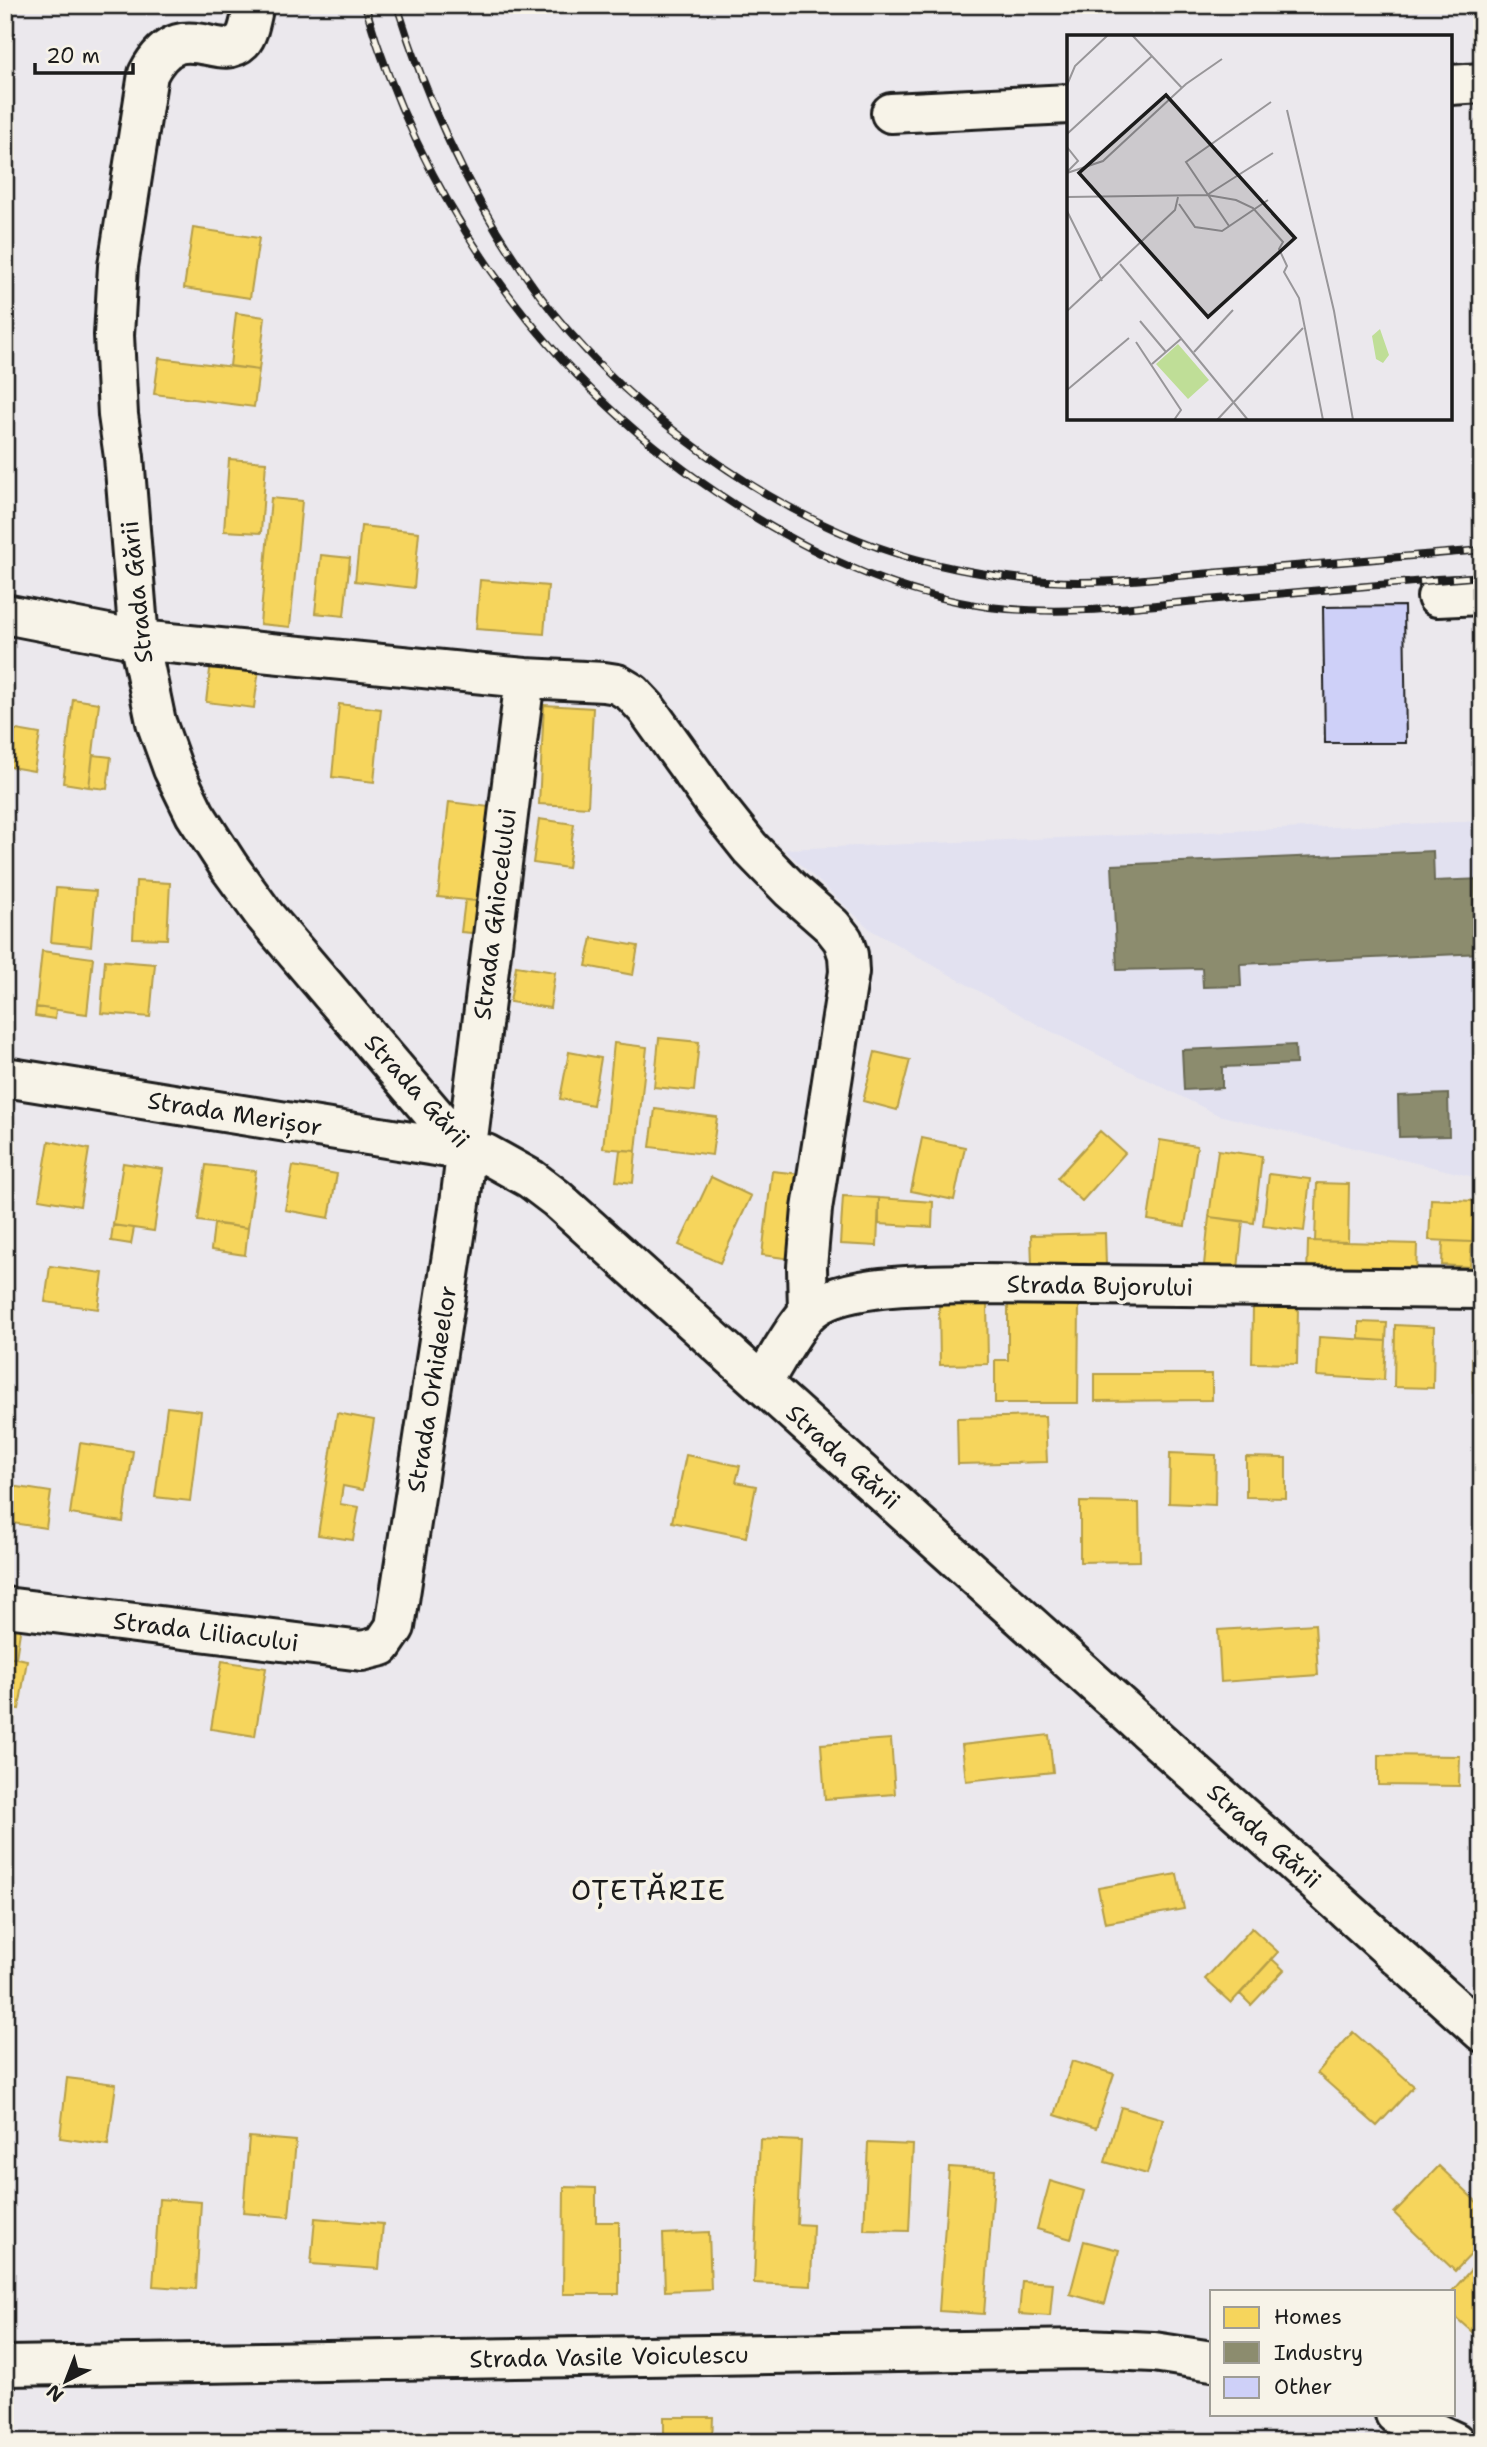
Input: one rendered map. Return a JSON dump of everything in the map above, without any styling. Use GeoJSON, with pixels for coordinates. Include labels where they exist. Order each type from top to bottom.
{"type":"FeatureCollection","features":[{"type":"Feature","properties":{"kind":"street","name":"Strada Gării"},"geometry":{"type":"LineString","coordinates":[[254,5],[244,40],[235,46],[224,47],[191,41],[170,46],[160,53],[148,74],[118,265],[114,335],[118,415],[139,640],[156,722],[173,769],[195,814],[230,869],[265,916],[465,1151],[486,1154],[540,1185],[1482,2032]]}},
{"type":"Feature","properties":{"kind":"street"},"geometry":{"type":"LineString","coordinates":[[1452,85],[1482,83]]}},
{"type":"Feature","properties":{"kind":"street"},"geometry":{"type":"LineString","coordinates":[[891,113],[1067,104]]}},
{"type":"Feature","properties":{"kind":"street"},"geometry":{"type":"LineString","coordinates":[[1437,597],[1482,594]]}},
{"type":"Feature","properties":{"kind":"street"},"geometry":{"type":"LineString","coordinates":[[5,614],[139,640],[525,678],[604,682],[617,684],[632,693],[668,736],[693,774],[750,848],[790,889],[832,926],[843,940],[848,955],[849,972],[812,1209],[807,1267],[808,1312],[762,1384]]}},
{"type":"Feature","properties":{"kind":"street","name":"Strada Ghiocelului"},"geometry":{"type":"LineString","coordinates":[[465,1151],[525,678]]}},
{"type":"Feature","properties":{"kind":"street","name":"Strada Merișor"},"geometry":{"type":"LineString","coordinates":[[5,1077],[465,1151]]}},
{"type":"Feature","properties":{"kind":"street","name":"Strada Orhideelor"},"geometry":{"type":"LineString","coordinates":[[395,1627],[448,1287],[465,1151]]}},
{"type":"Feature","properties":{"kind":"street","name":"Strada Bujorului"},"geometry":{"type":"LineString","coordinates":[[808,1312],[841,1295],[893,1286],[975,1284],[1482,1289]]}},
{"type":"Feature","properties":{"kind":"street","name":"Strada Liliacului"},"geometry":{"type":"LineString","coordinates":[[5,1607],[362,1651],[382,1646],[395,1627]]}},
{"type":"Feature","properties":{"kind":"street","name":"Strada Vasile Voiculescu"},"geometry":{"type":"LineString","coordinates":[[5,2366],[1086,2349],[1154,2352],[1210,2361]]}},
{"type":"Feature","properties":{"kind":"street"},"geometry":{"type":"LineString","coordinates":[[1400,2416],[1441,2433],[1455,2442]]}},
{"type":"Feature","properties":{"kind":"shaded area"},"geometry":{"type":"Polygon","coordinates":[[[1482,821],[1482,1179],[1218,1115],[1042,1027],[871,930],[784,849],[1482,821]]]}},
{"type":"Feature","properties":{"kind":"building: Homes"},"geometry":{"type":"Polygon","coordinates":[[[193,228],[259,238],[250,298],[184,288],[193,228]]]}},
{"type":"Feature","properties":{"kind":"building: Homes"},"geometry":{"type":"Polygon","coordinates":[[[236,313],[265,317],[259,370],[230,366],[236,313]]]}},
{"type":"Feature","properties":{"kind":"building: Homes"},"geometry":{"type":"Polygon","coordinates":[[[159,358],[259,370],[254,407],[154,394],[159,358]]]}},
{"type":"Feature","properties":{"kind":"building: Homes"},"geometry":{"type":"Polygon","coordinates":[[[229,459],[266,462],[261,533],[224,531],[229,459]]]}},
{"type":"Feature","properties":{"kind":"building: Homes"},"geometry":{"type":"Polygon","coordinates":[[[271,498],[302,501],[290,627],[260,624],[271,498]]]}},
{"type":"Feature","properties":{"kind":"building: Homes"},"geometry":{"type":"Polygon","coordinates":[[[361,526],[419,532],[414,588],[355,581],[361,526]]]}},
{"type":"Feature","properties":{"kind":"building: Homes"},"geometry":{"type":"Polygon","coordinates":[[[321,555],[350,558],[344,616],[315,613],[321,555]]]}},
{"type":"Feature","properties":{"kind":"building: Homes"},"geometry":{"type":"Polygon","coordinates":[[[480,580],[548,586],[544,634],[476,629],[480,580]]]}},
{"type":"Feature","properties":{"kind":"building: Homes"},"geometry":{"type":"Polygon","coordinates":[[[211,662],[259,668],[254,708],[206,702],[211,662]]]}},
{"type":"Feature","properties":{"kind":"building: Homes"},"geometry":{"type":"Polygon","coordinates":[[[73,699],[99,703],[89,787],[63,783],[73,699]]]}},
{"type":"Feature","properties":{"kind":"building: Homes"},"geometry":{"type":"Polygon","coordinates":[[[339,704],[381,709],[374,782],[332,777],[339,704]]]}},
{"type":"Feature","properties":{"kind":"building: Homes"},"geometry":{"type":"Polygon","coordinates":[[[544,705],[593,708],[588,807],[539,804],[544,705]]]}},
{"type":"Feature","properties":{"kind":"building: Homes"},"geometry":{"type":"Polygon","coordinates":[[[5,728],[40,734],[34,771],[5,766],[5,728]]]}},
{"type":"Feature","properties":{"kind":"building: Homes"},"geometry":{"type":"Polygon","coordinates":[[[93,755],[111,757],[107,789],[89,787],[93,755]]]}},
{"type":"Feature","properties":{"kind":"building: Homes"},"geometry":{"type":"Polygon","coordinates":[[[449,802],[498,808],[487,902],[438,897],[449,802]]]}},
{"type":"Feature","properties":{"kind":"building: Homes"},"geometry":{"type":"Polygon","coordinates":[[[539,819],[574,824],[568,868],[533,863],[539,819]]]}},
{"type":"Feature","properties":{"kind":"building: Homes"},"geometry":{"type":"Polygon","coordinates":[[[136,881],[170,883],[167,939],[133,938],[136,881]]]}},
{"type":"Feature","properties":{"kind":"building: Homes"},"geometry":{"type":"Polygon","coordinates":[[[56,888],[96,891],[91,946],[51,942],[56,888]]]}},
{"type":"Feature","properties":{"kind":"building: Homes"},"geometry":{"type":"Polygon","coordinates":[[[465,900],[487,902],[483,934],[461,932],[465,900]]]}},
{"type":"Feature","properties":{"kind":"building: Homes"},"geometry":{"type":"Polygon","coordinates":[[[5,915],[13,916],[5,963],[5,915]]]}},
{"type":"Feature","properties":{"kind":"building: Homes"},"geometry":{"type":"Polygon","coordinates":[[[592,938],[638,946],[633,975],[586,966],[592,938]]]}},
{"type":"Feature","properties":{"kind":"building: Homes"},"geometry":{"type":"Polygon","coordinates":[[[42,951],[93,958],[87,1014],[36,1007],[42,951]]]}},
{"type":"Feature","properties":{"kind":"building: Homes"},"geometry":{"type":"Polygon","coordinates":[[[105,960],[155,964],[150,1017],[101,1013],[105,960]]]}},
{"type":"Feature","properties":{"kind":"building: Homes"},"geometry":{"type":"Polygon","coordinates":[[[516,966],[555,972],[550,1008],[510,1002],[516,966]]]}},
{"type":"Feature","properties":{"kind":"building: Homes"},"geometry":{"type":"Polygon","coordinates":[[[36,1007],[56,1010],[55,1019],[35,1016],[36,1007]]]}},
{"type":"Feature","properties":{"kind":"building: Homes"},"geometry":{"type":"Polygon","coordinates":[[[659,1038],[699,1042],[694,1091],[654,1087],[659,1038]]]}},
{"type":"Feature","properties":{"kind":"building: Homes"},"geometry":{"type":"Polygon","coordinates":[[[614,1043],[647,1047],[636,1151],[603,1148],[614,1043]]]}},
{"type":"Feature","properties":{"kind":"building: Homes"},"geometry":{"type":"Polygon","coordinates":[[[569,1052],[601,1058],[593,1105],[560,1099],[569,1052]]]}},
{"type":"Feature","properties":{"kind":"building: Homes"},"geometry":{"type":"Polygon","coordinates":[[[875,1052],[910,1060],[897,1110],[863,1101],[875,1052]]]}},
{"type":"Feature","properties":{"kind":"building: Homes"},"geometry":{"type":"Polygon","coordinates":[[[655,1109],[717,1117],[712,1155],[650,1147],[655,1109]]]}},
{"type":"Feature","properties":{"kind":"building: Homes"},"geometry":{"type":"Polygon","coordinates":[[[1100,1131],[1125,1153],[1082,1201],[1057,1178],[1100,1131]]]}},
{"type":"Feature","properties":{"kind":"building: Homes"},"geometry":{"type":"Polygon","coordinates":[[[922,1138],[965,1147],[954,1200],[911,1191],[922,1138]]]}},
{"type":"Feature","properties":{"kind":"building: Homes"},"geometry":{"type":"Polygon","coordinates":[[[1160,1140],[1197,1146],[1185,1226],[1148,1220],[1160,1140]]]}},
{"type":"Feature","properties":{"kind":"building: Homes"},"geometry":{"type":"Polygon","coordinates":[[[49,1141],[89,1149],[80,1206],[39,1199],[49,1141]]]}},
{"type":"Feature","properties":{"kind":"building: Homes"},"geometry":{"type":"Polygon","coordinates":[[[620,1150],[636,1151],[633,1183],[616,1181],[620,1150]]]}},
{"type":"Feature","properties":{"kind":"building: Homes"},"geometry":{"type":"Polygon","coordinates":[[[1218,1150],[1262,1156],[1254,1223],[1209,1217],[1218,1150]]]}},
{"type":"Feature","properties":{"kind":"building: Homes"},"geometry":{"type":"Polygon","coordinates":[[[123,1163],[163,1169],[154,1231],[113,1225],[123,1163]]]}},
{"type":"Feature","properties":{"kind":"building: Homes"},"geometry":{"type":"Polygon","coordinates":[[[206,1165],[256,1171],[248,1228],[198,1221],[206,1165]]]}},
{"type":"Feature","properties":{"kind":"building: Homes"},"geometry":{"type":"Polygon","coordinates":[[[293,1166],[337,1174],[329,1218],[285,1210],[293,1166]]]}},
{"type":"Feature","properties":{"kind":"building: Homes"},"geometry":{"type":"Polygon","coordinates":[[[772,1171],[810,1175],[799,1260],[762,1255],[772,1171]]]}},
{"type":"Feature","properties":{"kind":"building: Homes"},"geometry":{"type":"Polygon","coordinates":[[[1269,1174],[1310,1179],[1304,1231],[1263,1226],[1269,1174]]]}},
{"type":"Feature","properties":{"kind":"building: Homes"},"geometry":{"type":"Polygon","coordinates":[[[711,1177],[751,1196],[720,1263],[679,1245],[711,1177]]]}},
{"type":"Feature","properties":{"kind":"building: Homes"},"geometry":{"type":"Polygon","coordinates":[[[1317,1183],[1349,1184],[1348,1242],[1315,1241],[1317,1183]]]}},
{"type":"Feature","properties":{"kind":"building: Homes"},"geometry":{"type":"Polygon","coordinates":[[[843,1196],[879,1198],[877,1246],[840,1244],[843,1196]]]}},
{"type":"Feature","properties":{"kind":"building: Homes"},"geometry":{"type":"Polygon","coordinates":[[[879,1198],[933,1202],[932,1227],[879,1224],[879,1198]]]}},
{"type":"Feature","properties":{"kind":"building: Homes"},"geometry":{"type":"Polygon","coordinates":[[[1431,1199],[1474,1201],[1472,1242],[1429,1240],[1431,1199]]]}},
{"type":"Feature","properties":{"kind":"building: Homes"},"geometry":{"type":"Polygon","coordinates":[[[1209,1217],[1243,1221],[1238,1269],[1204,1265],[1209,1217]]]}},
{"type":"Feature","properties":{"kind":"building: Homes"},"geometry":{"type":"Polygon","coordinates":[[[214,1224],[248,1228],[245,1255],[211,1250],[214,1224]]]}},
{"type":"Feature","properties":{"kind":"building: Homes"},"geometry":{"type":"Polygon","coordinates":[[[113,1225],[134,1228],[131,1244],[111,1241],[113,1225]]]}},
{"type":"Feature","properties":{"kind":"building: Homes"},"geometry":{"type":"Polygon","coordinates":[[[1105,1233],[1106,1265],[1032,1266],[1031,1235],[1105,1233]]]}},
{"type":"Feature","properties":{"kind":"building: Homes"},"geometry":{"type":"Polygon","coordinates":[[[1308,1241],[1417,1244],[1416,1277],[1307,1275],[1308,1241]]]}},
{"type":"Feature","properties":{"kind":"building: Homes"},"geometry":{"type":"Polygon","coordinates":[[[1443,1241],[1472,1242],[1470,1267],[1442,1265],[1443,1241]]]}},
{"type":"Feature","properties":{"kind":"building: Homes"},"geometry":{"type":"Polygon","coordinates":[[[50,1266],[103,1273],[98,1309],[45,1302],[50,1266]]]}},
{"type":"Feature","properties":{"kind":"building: Homes"},"geometry":{"type":"Polygon","coordinates":[[[987,1302],[988,1364],[940,1365],[939,1303],[987,1302]]]}},
{"type":"Feature","properties":{"kind":"building: Homes"},"geometry":{"type":"Polygon","coordinates":[[[1008,1304],[1079,1305],[1078,1403],[995,1403],[995,1360],[1008,1360],[1008,1304]]]}},
{"type":"Feature","properties":{"kind":"building: Homes"},"geometry":{"type":"Polygon","coordinates":[[[1253,1306],[1298,1307],[1297,1364],[1252,1363],[1253,1306]]]}},
{"type":"Feature","properties":{"kind":"building: Homes"},"geometry":{"type":"Polygon","coordinates":[[[1359,1322],[1387,1323],[1386,1341],[1359,1339],[1359,1322]]]}},
{"type":"Feature","properties":{"kind":"building: Homes"},"geometry":{"type":"Polygon","coordinates":[[[1395,1325],[1434,1327],[1433,1388],[1394,1387],[1395,1325]]]}},
{"type":"Feature","properties":{"kind":"building: Homes"},"geometry":{"type":"Polygon","coordinates":[[[1319,1337],[1386,1341],[1384,1380],[1317,1376],[1319,1337]]]}},
{"type":"Feature","properties":{"kind":"building: Homes"},"geometry":{"type":"Polygon","coordinates":[[[1472,1341],[1482,1341],[1482,1392],[1473,1392],[1472,1341]]]}},
{"type":"Feature","properties":{"kind":"building: Homes"},"geometry":{"type":"Polygon","coordinates":[[[1095,1374],[1212,1374],[1212,1400],[1095,1401],[1095,1374]]]}},
{"type":"Feature","properties":{"kind":"building: Homes"},"geometry":{"type":"Polygon","coordinates":[[[167,1407],[201,1411],[190,1501],[155,1497],[167,1407]]]}},
{"type":"Feature","properties":{"kind":"building: Homes"},"geometry":{"type":"Polygon","coordinates":[[[337,1413],[374,1420],[363,1490],[343,1486],[340,1504],[359,1507],[353,1540],[318,1535],[337,1413]]]}},
{"type":"Feature","properties":{"kind":"building: Homes"},"geometry":{"type":"Polygon","coordinates":[[[1045,1416],[1047,1462],[958,1464],[957,1418],[1045,1416]]]}},
{"type":"Feature","properties":{"kind":"building: Homes"},"geometry":{"type":"Polygon","coordinates":[[[80,1443],[133,1451],[123,1522],[70,1514],[80,1443]]]}},
{"type":"Feature","properties":{"kind":"building: Homes"},"geometry":{"type":"Polygon","coordinates":[[[1170,1453],[1216,1455],[1215,1505],[1169,1503],[1170,1453]]]}},
{"type":"Feature","properties":{"kind":"building: Homes"},"geometry":{"type":"Polygon","coordinates":[[[686,1455],[740,1466],[736,1482],[756,1486],[746,1537],[672,1522],[686,1455]]]}},
{"type":"Feature","properties":{"kind":"building: Homes"},"geometry":{"type":"Polygon","coordinates":[[[1246,1457],[1286,1458],[1286,1498],[1246,1497],[1246,1457]]]}},
{"type":"Feature","properties":{"kind":"building: Homes"},"geometry":{"type":"Polygon","coordinates":[[[5,1485],[51,1492],[46,1528],[5,1522],[5,1485]]]}},
{"type":"Feature","properties":{"kind":"building: Homes"},"geometry":{"type":"Polygon","coordinates":[[[1080,1502],[1139,1503],[1140,1561],[1080,1562],[1080,1502]]]}},
{"type":"Feature","properties":{"kind":"building: Homes"},"geometry":{"type":"Polygon","coordinates":[[[5,1622],[21,1625],[16,1658],[5,1656],[5,1622]]]}},
{"type":"Feature","properties":{"kind":"building: Homes"},"geometry":{"type":"Polygon","coordinates":[[[1315,1624],[1318,1675],[1221,1682],[1218,1630],[1315,1624]]]}},
{"type":"Feature","properties":{"kind":"building: Homes"},"geometry":{"type":"Polygon","coordinates":[[[5,1656],[27,1660],[19,1709],[5,1707],[5,1656]]]}},
{"type":"Feature","properties":{"kind":"building: Homes"},"geometry":{"type":"Polygon","coordinates":[[[222,1661],[266,1668],[255,1736],[211,1729],[222,1661]]]}},
{"type":"Feature","properties":{"kind":"building: Homes"},"geometry":{"type":"Polygon","coordinates":[[[1049,1735],[1053,1772],[966,1781],[962,1745],[1049,1735]]]}},
{"type":"Feature","properties":{"kind":"building: Homes"},"geometry":{"type":"Polygon","coordinates":[[[891,1739],[895,1794],[825,1799],[821,1744],[891,1739]]]}},
{"type":"Feature","properties":{"kind":"building: Homes"},"geometry":{"type":"Polygon","coordinates":[[[1378,1755],[1460,1756],[1459,1786],[1378,1785],[1378,1755]]]}},
{"type":"Feature","properties":{"kind":"building: Homes"},"geometry":{"type":"Polygon","coordinates":[[[1177,1874],[1184,1909],[1105,1923],[1098,1888],[1177,1874]]]}},
{"type":"Feature","properties":{"kind":"building: Homes"},"geometry":{"type":"Polygon","coordinates":[[[1252,1928],[1278,1952],[1231,2003],[1205,1979],[1252,1928]]]}},
{"type":"Feature","properties":{"kind":"building: Homes"},"geometry":{"type":"Polygon","coordinates":[[[1272,1959],[1284,1970],[1251,2005],[1240,1994],[1272,1959]]]}},
{"type":"Feature","properties":{"kind":"building: Homes"},"geometry":{"type":"Polygon","coordinates":[[[1353,2032],[1414,2086],[1377,2126],[1317,2073],[1353,2032]]]}},
{"type":"Feature","properties":{"kind":"building: Homes"},"geometry":{"type":"Polygon","coordinates":[[[1072,2061],[1114,2074],[1096,2128],[1055,2115],[1072,2061]]]}},
{"type":"Feature","properties":{"kind":"building: Homes"},"geometry":{"type":"Polygon","coordinates":[[[67,2078],[116,2084],[108,2145],[60,2138],[67,2078]]]}},
{"type":"Feature","properties":{"kind":"building: Homes"},"geometry":{"type":"Polygon","coordinates":[[[1121,2107],[1163,2119],[1147,2174],[1105,2162],[1121,2107]]]}},
{"type":"Feature","properties":{"kind":"building: Homes"},"geometry":{"type":"Polygon","coordinates":[[[249,2137],[296,2141],[289,2217],[243,2213],[249,2137]]]}},
{"type":"Feature","properties":{"kind":"building: Homes"},"geometry":{"type":"Polygon","coordinates":[[[760,2139],[801,2141],[797,2224],[813,2225],[811,2286],[754,2283],[760,2139]]]}},
{"type":"Feature","properties":{"kind":"building: Homes"},"geometry":{"type":"Polygon","coordinates":[[[868,2143],[913,2145],[909,2231],[864,2230],[868,2143]]]}},
{"type":"Feature","properties":{"kind":"building: Homes"},"geometry":{"type":"Polygon","coordinates":[[[1439,2166],[1482,2207],[1482,2243],[1455,2271],[1394,2213],[1439,2166]]]}},
{"type":"Feature","properties":{"kind":"building: Homes"},"geometry":{"type":"Polygon","coordinates":[[[949,2167],[995,2170],[984,2314],[939,2311],[949,2167]]]}},
{"type":"Feature","properties":{"kind":"building: Homes"},"geometry":{"type":"Polygon","coordinates":[[[1050,2181],[1084,2191],[1071,2239],[1037,2229],[1050,2181]]]}},
{"type":"Feature","properties":{"kind":"building: Homes"},"geometry":{"type":"Polygon","coordinates":[[[564,2187],[596,2188],[596,2222],[619,2222],[619,2294],[563,2294],[564,2187]]]}},
{"type":"Feature","properties":{"kind":"building: Homes"},"geometry":{"type":"Polygon","coordinates":[[[159,2199],[201,2202],[196,2289],[153,2286],[159,2199]]]}},
{"type":"Feature","properties":{"kind":"building: Homes"},"geometry":{"type":"Polygon","coordinates":[[[315,2218],[383,2224],[379,2269],[311,2264],[315,2218]]]}},
{"type":"Feature","properties":{"kind":"building: Homes"},"geometry":{"type":"Polygon","coordinates":[[[709,2232],[711,2289],[665,2291],[663,2234],[709,2232]]]}},
{"type":"Feature","properties":{"kind":"building: Homes"},"geometry":{"type":"Polygon","coordinates":[[[1084,2241],[1119,2250],[1105,2304],[1070,2294],[1084,2241]]]}},
{"type":"Feature","properties":{"kind":"building: Homes"},"geometry":{"type":"Polygon","coordinates":[[[1482,2257],[1480,2339],[1456,2318],[1456,2290],[1453,2290],[1482,2257]]]}},
{"type":"Feature","properties":{"kind":"building: Homes"},"geometry":{"type":"Polygon","coordinates":[[[1022,2281],[1053,2283],[1050,2316],[1019,2314],[1022,2281]]]}},
{"type":"Feature","properties":{"kind":"building: Homes"},"geometry":{"type":"Polygon","coordinates":[[[664,2417],[713,2417],[712,2442],[664,2442],[664,2417]]]}},
{"type":"Feature","properties":{"kind":"building: Homes"},"geometry":{"type":"Polygon","coordinates":[[[910,2436],[911,2442],[856,2442],[856,2438],[910,2436]]]}},
{"type":"Feature","properties":{"kind":"building: Homes"},"geometry":{"type":"Polygon","coordinates":[[[5,2437],[45,2437],[45,2442],[5,2442],[5,2437]]]}},
{"type":"Feature","properties":{"kind":"building: Homes"},"geometry":{"type":"Polygon","coordinates":[[[476,2438],[512,2439],[512,2442],[476,2442],[476,2438]]]}},
{"type":"Feature","properties":{"kind":"building: Industry"},"geometry":{"type":"Polygon","coordinates":[[[1433,851],[1434,881],[1482,879],[1482,953],[1240,964],[1241,986],[1203,987],[1202,968],[1117,970],[1112,865],[1433,851]]]}},
{"type":"Feature","properties":{"kind":"building: Industry"},"geometry":{"type":"Polygon","coordinates":[[[1295,1045],[1296,1064],[1222,1067],[1222,1088],[1184,1090],[1182,1050],[1295,1045]]]}},
{"type":"Feature","properties":{"kind":"building: Industry"},"geometry":{"type":"Polygon","coordinates":[[[1448,1094],[1449,1136],[1399,1137],[1398,1096],[1448,1094]]]}},
{"type":"Feature","properties":{"kind":"building: Other"},"geometry":{"type":"Polygon","coordinates":[[[1482,598],[1482,719],[1478,599],[1482,598]]]}},
{"type":"Feature","properties":{"kind":"building: Other"},"geometry":{"type":"Polygon","coordinates":[[[1404,606],[1406,743],[1325,743],[1323,607],[1404,606]]]}},
{"type":"Feature","properties":{"kind":"railway"},"geometry":{"type":"LineString","coordinates":[[365,5],[392,84],[425,159],[465,231],[511,298],[563,360],[621,417],[684,470],[753,516],[809,548],[866,574],[926,594],[1016,610],[1125,608],[1482,576]]}},
{"type":"Feature","properties":{"kind":"railway"},"geometry":{"type":"LineString","coordinates":[[397,5],[423,81],[456,155],[494,226],[538,293],[603,368],[682,437],[769,496],[814,520],[904,556],[975,572],[1046,581],[1134,580],[1482,550]]}},
{"type":"Feature","properties":{"kind":"district","name":"OȚETĂRIE"},"geometry":{"type":"Point","coordinates":[649,1890]}}]}
